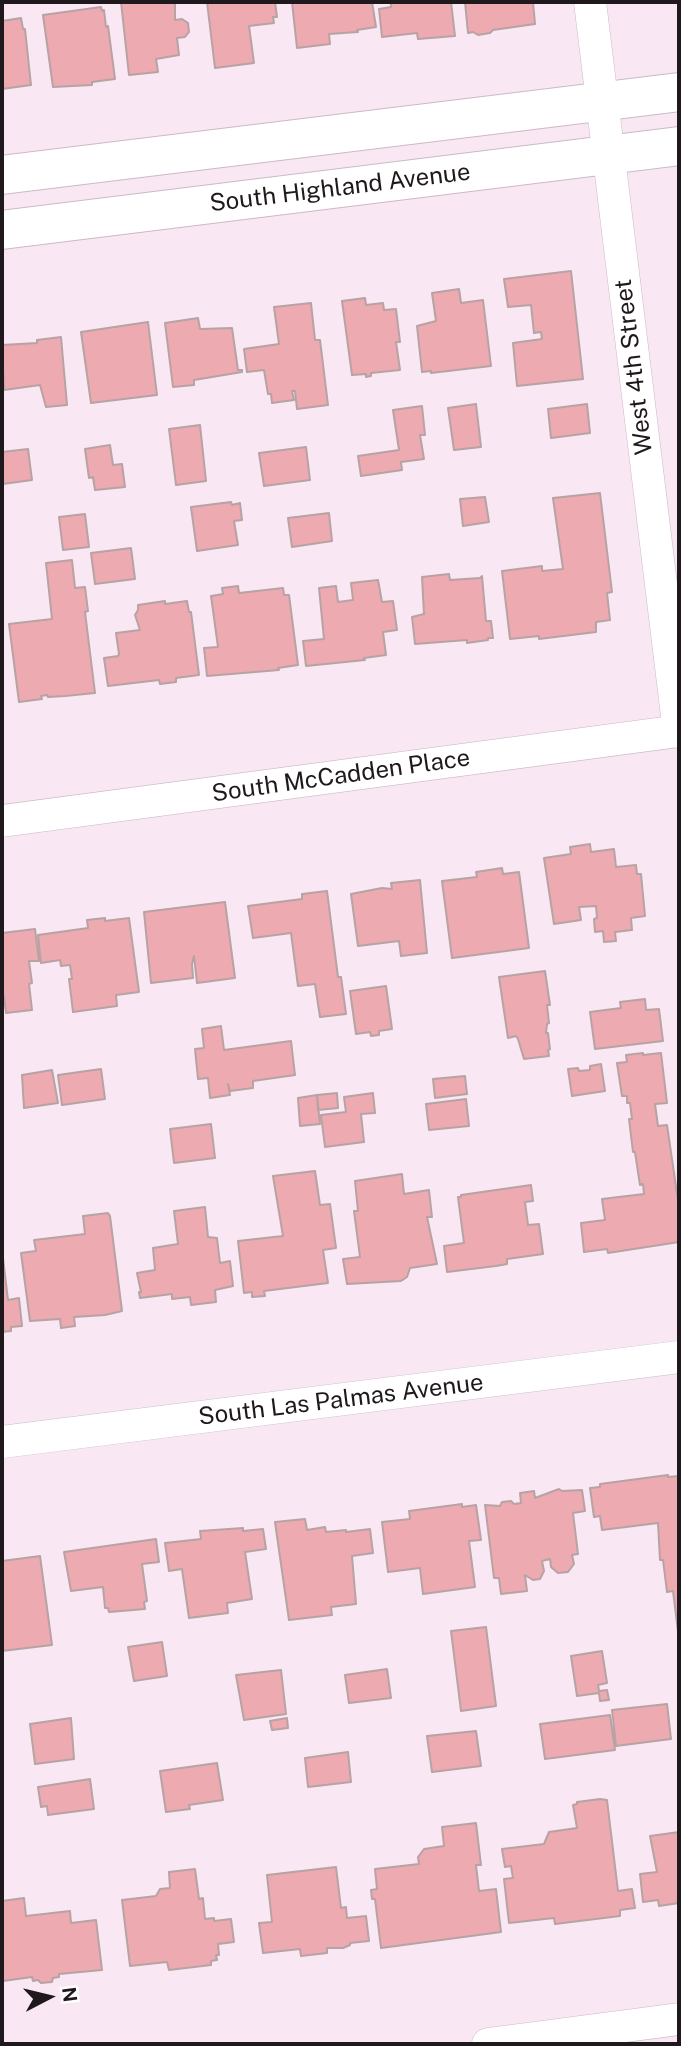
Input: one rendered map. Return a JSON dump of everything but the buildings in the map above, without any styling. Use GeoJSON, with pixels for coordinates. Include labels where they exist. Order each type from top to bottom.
{"type":"FeatureCollection","features":[{"type":"Feature","properties":{"kind":"main road"},"geometry":{"type":"LineString","coordinates":[[2,175],[679,92]]}},
{"type":"Feature","properties":{"kind":"main road","name":"South Highland Avenue"},"geometry":{"type":"LineString","coordinates":[[2,230],[679,146]]}},
{"type":"Feature","properties":{"kind":"street","name":"West 4th Street"},"geometry":{"type":"LineString","coordinates":[[590,2],[679,731]]}},
{"type":"Feature","properties":{"kind":"street","name":"South McCadden Place"},"geometry":{"type":"LineString","coordinates":[[2,821],[679,731]]}},
{"type":"Feature","properties":{"kind":"street","name":"South Las Palmas Avenue"},"geometry":{"type":"LineString","coordinates":[[2,1442],[679,1357]]}},
{"type":"Feature","properties":{"kind":"street"},"geometry":{"type":"LineString","coordinates":[[488,2044],[679,2019]]}}]}
